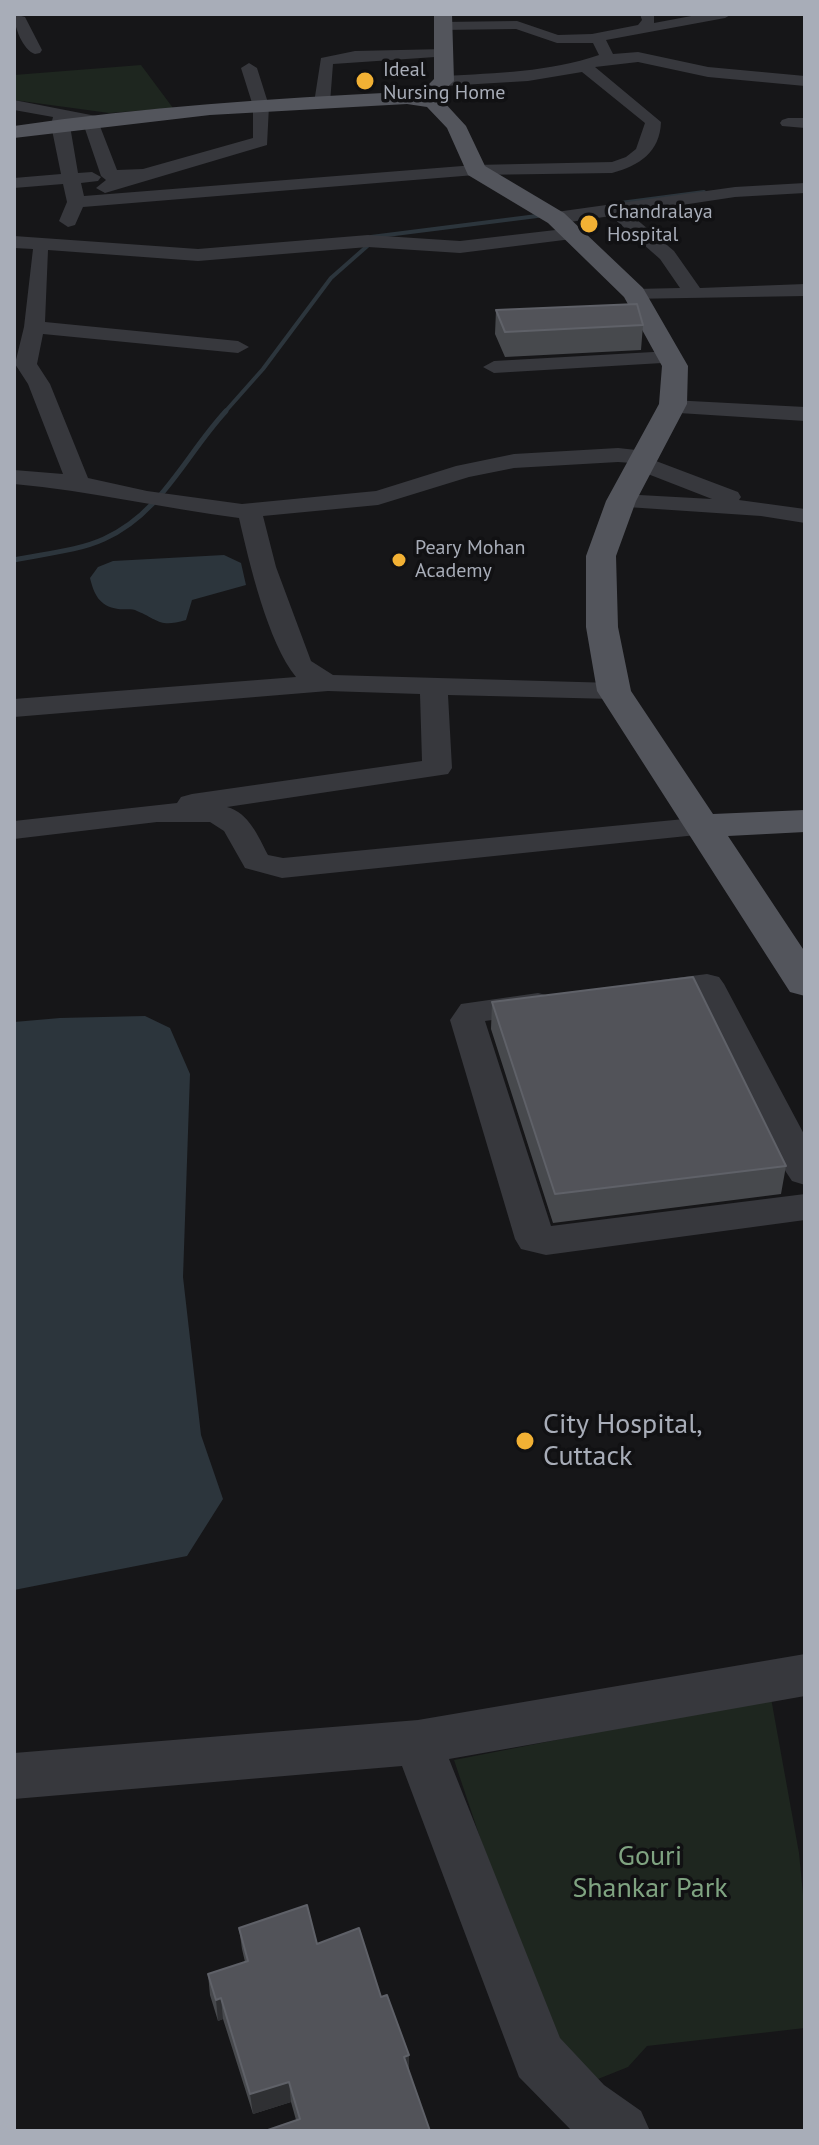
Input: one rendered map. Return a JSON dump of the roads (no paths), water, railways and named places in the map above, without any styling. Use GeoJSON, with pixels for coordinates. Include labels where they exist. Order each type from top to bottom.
{"type":"FeatureCollection","features":[{"type":"Feature","properties":{"kind":"main road"},"geometry":{"type":"LineString","coordinates":[[443,20],[445,53],[435,92],[456,126],[476,170],[552,217],[636,312],[675,366],[668,413],[621,501],[601,556],[602,627],[614,691],[805,983]]}},
{"type":"Feature","properties":{"kind":"main road"},"geometry":{"type":"LineString","coordinates":[[14,132],[61,119],[408,98],[435,92]]}},
{"type":"Feature","properties":{"kind":"main road"},"geometry":{"type":"LineString","coordinates":[[699,818],[805,821]]}},
{"type":"Feature","properties":{"kind":"street"},"geometry":{"type":"LineString","coordinates":[[486,14],[521,20],[517,25]]}},
{"type":"Feature","properties":{"kind":"street"},"geometry":{"type":"LineString","coordinates":[[443,20],[517,25],[557,39],[598,38],[645,21],[725,14]]}},
{"type":"Feature","properties":{"kind":"street"},"geometry":{"type":"LineString","coordinates":[[14,17],[36,15]]}},
{"type":"Feature","properties":{"kind":"street"},"geometry":{"type":"LineString","coordinates":[[14,17],[20,20],[35,50]]}},
{"type":"Feature","properties":{"kind":"street"},"geometry":{"type":"LineString","coordinates":[[598,38],[608,58]]}},
{"type":"Feature","properties":{"kind":"street"},"geometry":{"type":"LineString","coordinates":[[322,103],[326,61],[355,56],[445,53]]}},
{"type":"Feature","properties":{"kind":"street"},"geometry":{"type":"LineString","coordinates":[[435,92],[583,66],[608,58],[648,58],[720,73],[805,81]]}},
{"type":"Feature","properties":{"kind":"street"},"geometry":{"type":"LineString","coordinates":[[76,202],[476,170],[615,167],[640,156],[653,133],[653,122],[605,80],[583,66]]}},
{"type":"Feature","properties":{"kind":"street"},"geometry":{"type":"LineString","coordinates":[[100,200],[101,190],[119,181],[261,141],[261,106],[249,68]]}},
{"type":"Feature","properties":{"kind":"street"},"geometry":{"type":"LineString","coordinates":[[14,105],[61,119],[76,202],[49,246],[26,364],[39,384],[78,483]]}},
{"type":"Feature","properties":{"kind":"street"},"geometry":{"type":"LineString","coordinates":[[90,119],[110,176]]}},
{"type":"Feature","properties":{"kind":"street"},"geometry":{"type":"LineString","coordinates":[[14,183],[146,174]]}},
{"type":"Feature","properties":{"kind":"street"},"geometry":{"type":"LineString","coordinates":[[14,240],[49,246],[198,255],[368,241],[460,247],[552,217],[735,192],[805,188]]}},
{"type":"Feature","properties":{"kind":"street"},"geometry":{"type":"LineString","coordinates":[[614,209],[667,255],[694,294]]}},
{"type":"Feature","properties":{"kind":"street"},"geometry":{"type":"LineString","coordinates":[[14,257],[49,246]]}},
{"type":"Feature","properties":{"kind":"street"},"geometry":{"type":"LineString","coordinates":[[636,312],[694,294],[805,290]]}},
{"type":"Feature","properties":{"kind":"street"},"geometry":{"type":"LineString","coordinates":[[34,327],[238,347]]}},
{"type":"Feature","properties":{"kind":"street"},"geometry":{"type":"LineString","coordinates":[[494,367],[671,357]]}},
{"type":"Feature","properties":{"kind":"street"},"geometry":{"type":"LineString","coordinates":[[668,413],[805,414]]}},
{"type":"Feature","properties":{"kind":"street"},"geometry":{"type":"LineString","coordinates":[[668,413],[760,431]]}},
{"type":"Feature","properties":{"kind":"street"},"geometry":{"type":"LineString","coordinates":[[14,477],[78,483],[147,498],[249,510],[378,498],[464,471],[514,461],[618,455],[645,460],[761,509]]}},
{"type":"Feature","properties":{"kind":"street"},"geometry":{"type":"LineString","coordinates":[[621,501],[761,509],[805,516]]}},
{"type":"Feature","properties":{"kind":"street"},"geometry":{"type":"LineString","coordinates":[[249,510],[263,567],[298,662],[305,671],[328,683]]}},
{"type":"Feature","properties":{"kind":"street"},"geometry":{"type":"LineString","coordinates":[[14,708],[328,683],[614,691]]}},
{"type":"Feature","properties":{"kind":"street"},"geometry":{"type":"LineString","coordinates":[[14,822],[70,818],[437,768],[434,685]]}},
{"type":"Feature","properties":{"kind":"street"},"geometry":{"type":"LineString","coordinates":[[14,830],[131,816],[220,813],[233,821],[256,861],[282,868],[699,818]]}},
{"type":"Feature","properties":{"kind":"street"},"geometry":{"type":"LineString","coordinates":[[622,994],[707,984],[805,1172]]}},
{"type":"Feature","properties":{"kind":"street"},"geometry":{"type":"LineString","coordinates":[[577,999],[473,1012],[467,1020],[535,1239],[546,1241],[805,1207]]}},
{"type":"Feature","properties":{"kind":"street"},"geometry":{"type":"LineString","coordinates":[[14,1776],[418,1742],[805,1675]]}},
{"type":"Feature","properties":{"kind":"street"},"geometry":{"type":"LineString","coordinates":[[418,1742],[539,2057],[584,2105],[621,2131]]}},
{"type":"Feature","properties":{"kind":"waterway"},"geometry":{"type":"LineString","coordinates":[[613,204],[704,192]]}},
{"type":"Feature","properties":{"kind":"waterway"},"geometry":{"type":"LineString","coordinates":[[371,237],[545,215]]}},
{"type":"Feature","properties":{"kind":"waterway"},"geometry":{"type":"LineString","coordinates":[[224,413],[263,369],[331,278],[373,241]]}},
{"type":"Feature","properties":{"kind":"waterway"},"geometry":{"type":"LineString","coordinates":[[14,560],[83,546],[124,528],[157,499],[226,411]]}},
{"type":"Feature","properties":{"kind":"place","name":"Ideal Nursing Home"},"geometry":{"type":"Point","coordinates":[365,81]}},
{"type":"Feature","properties":{"kind":"place","name":"Chandralaya Hospital"},"geometry":{"type":"Point","coordinates":[589,224]}},
{"type":"Feature","properties":{"kind":"place","name":"Peary Mohan Academy"},"geometry":{"type":"Point","coordinates":[399,560]}},
{"type":"Feature","properties":{"kind":"place","name":"City Hospital, Cuttack"},"geometry":{"type":"Point","coordinates":[525,1441]}},
{"type":"Feature","properties":{"kind":"park label","name":"Gouri Shankar Park"},"geometry":{"type":"Point","coordinates":[650,1873]}}]}
